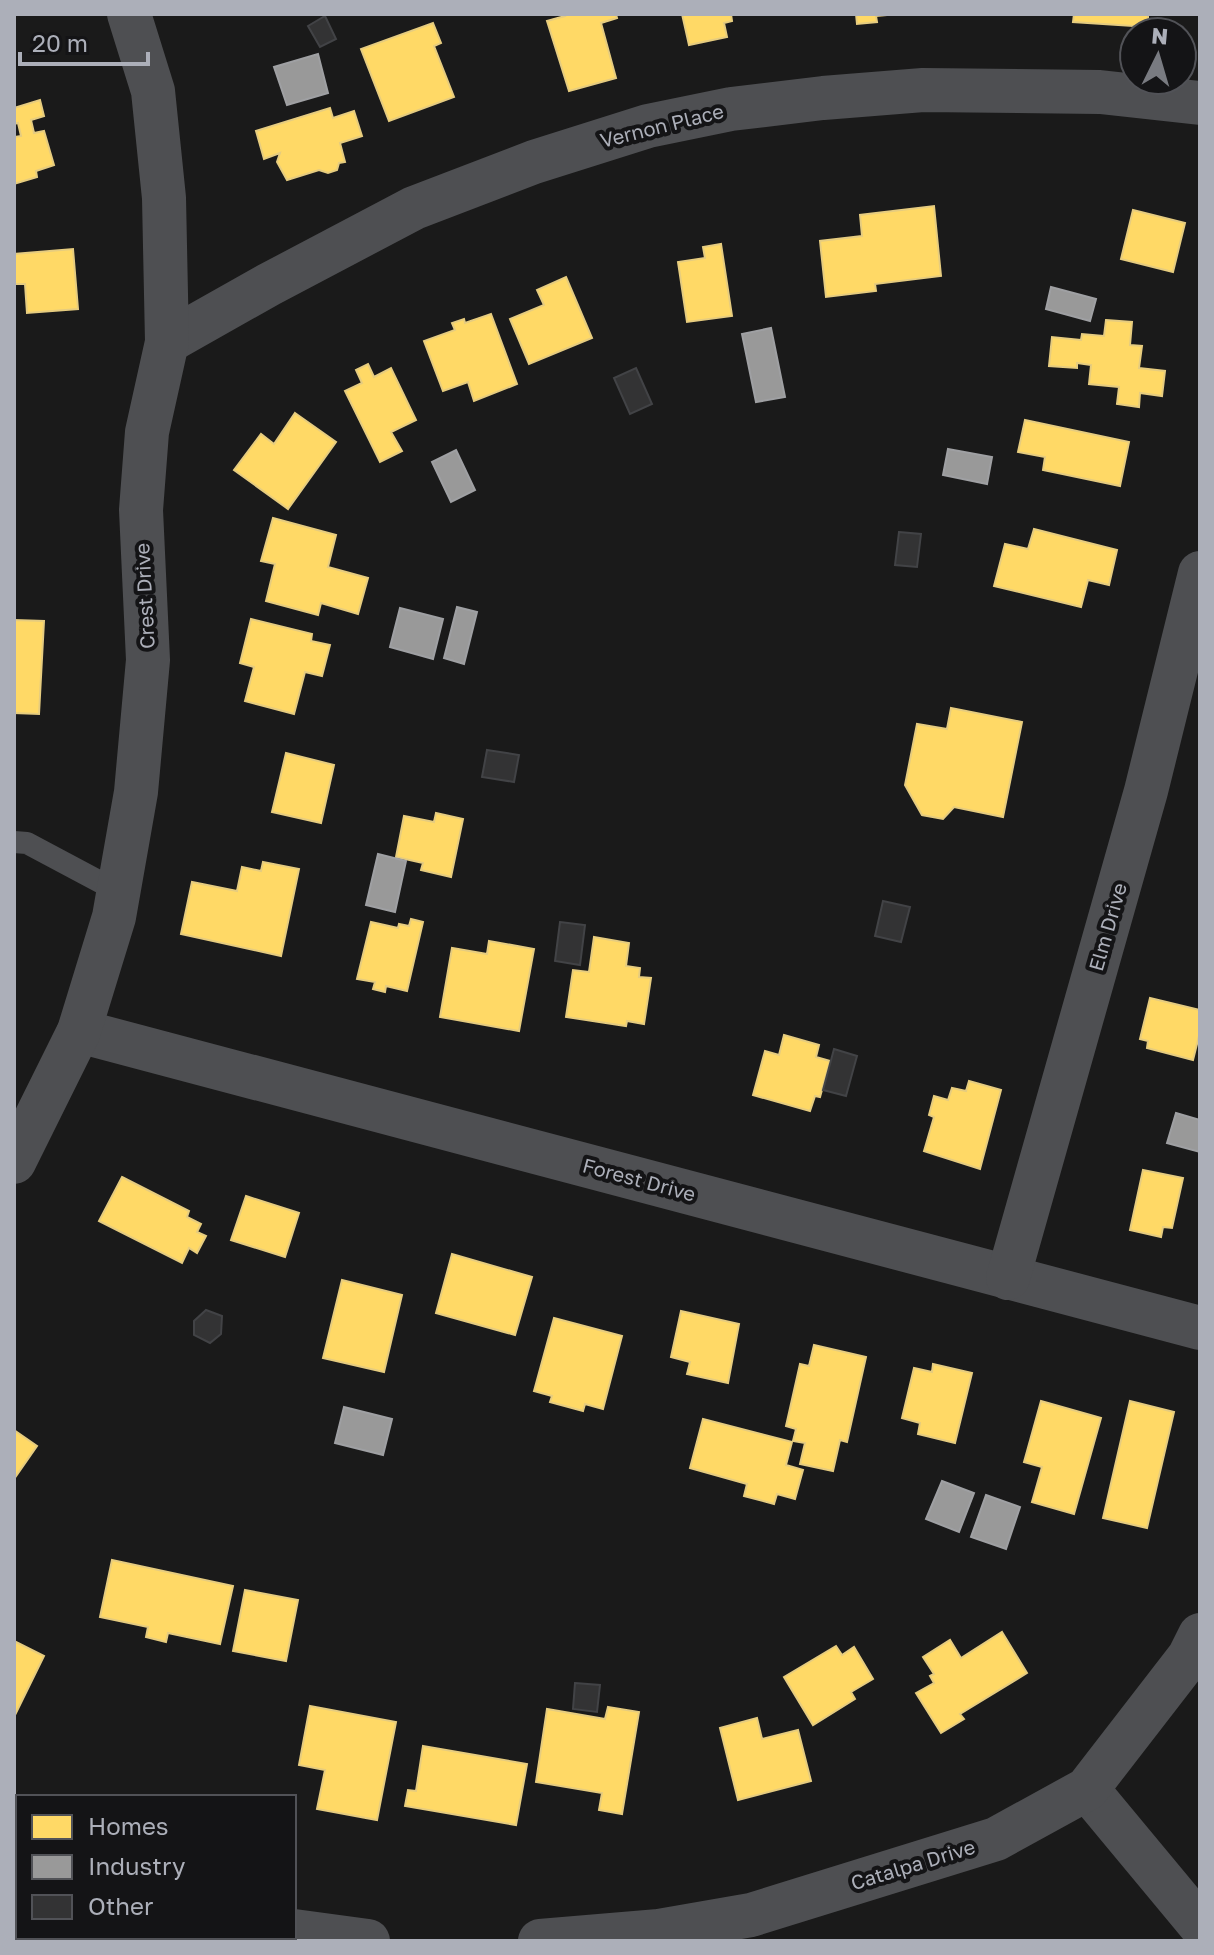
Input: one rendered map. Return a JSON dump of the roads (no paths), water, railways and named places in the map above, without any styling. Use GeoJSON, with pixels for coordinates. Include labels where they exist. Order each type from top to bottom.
{"type":"FeatureCollection","features":[{"type":"Feature","properties":{"kind":"street","name":"Crest Drive"},"geometry":{"type":"LineString","coordinates":[[14,1162],[79,1031],[114,917],[136,792],[148,660],[141,510],[147,432],[167,342],[164,198],[153,91],[129,14]]}},
{"type":"Feature","properties":{"kind":"street","name":"Vernon Place"},"geometry":{"type":"LineString","coordinates":[[167,342],[414,208],[534,162],[648,126],[747,107],[923,90],[1100,92],[1200,103]]}},
{"type":"Feature","properties":{"kind":"street","name":"Elm Drive"},"geometry":{"type":"LineString","coordinates":[[1008,1278],[1146,791],[1200,573]]}},
{"type":"Feature","properties":{"kind":"street","name":"Forest Drive"},"geometry":{"type":"LineString","coordinates":[[79,1031],[1200,1328]]}},
{"type":"Feature","properties":{"kind":"street","name":"Catalpa Drive"},"geometry":{"type":"LineString","coordinates":[[540,1941],[659,1931],[751,1915],[996,1839],[1087,1789],[1189,1657],[1200,1635]]}},
{"type":"Feature","properties":{"kind":"street"},"geometry":{"type":"LineString","coordinates":[[1087,1789],[1200,1925]]}},
{"type":"Feature","properties":{"kind":"street"},"geometry":{"type":"LineString","coordinates":[[296,1931],[368,1941]]}},
{"type":"Feature","properties":{"kind":"lane"},"geometry":{"type":"LineString","coordinates":[[14,842],[27,843],[119,892]]}}]}
